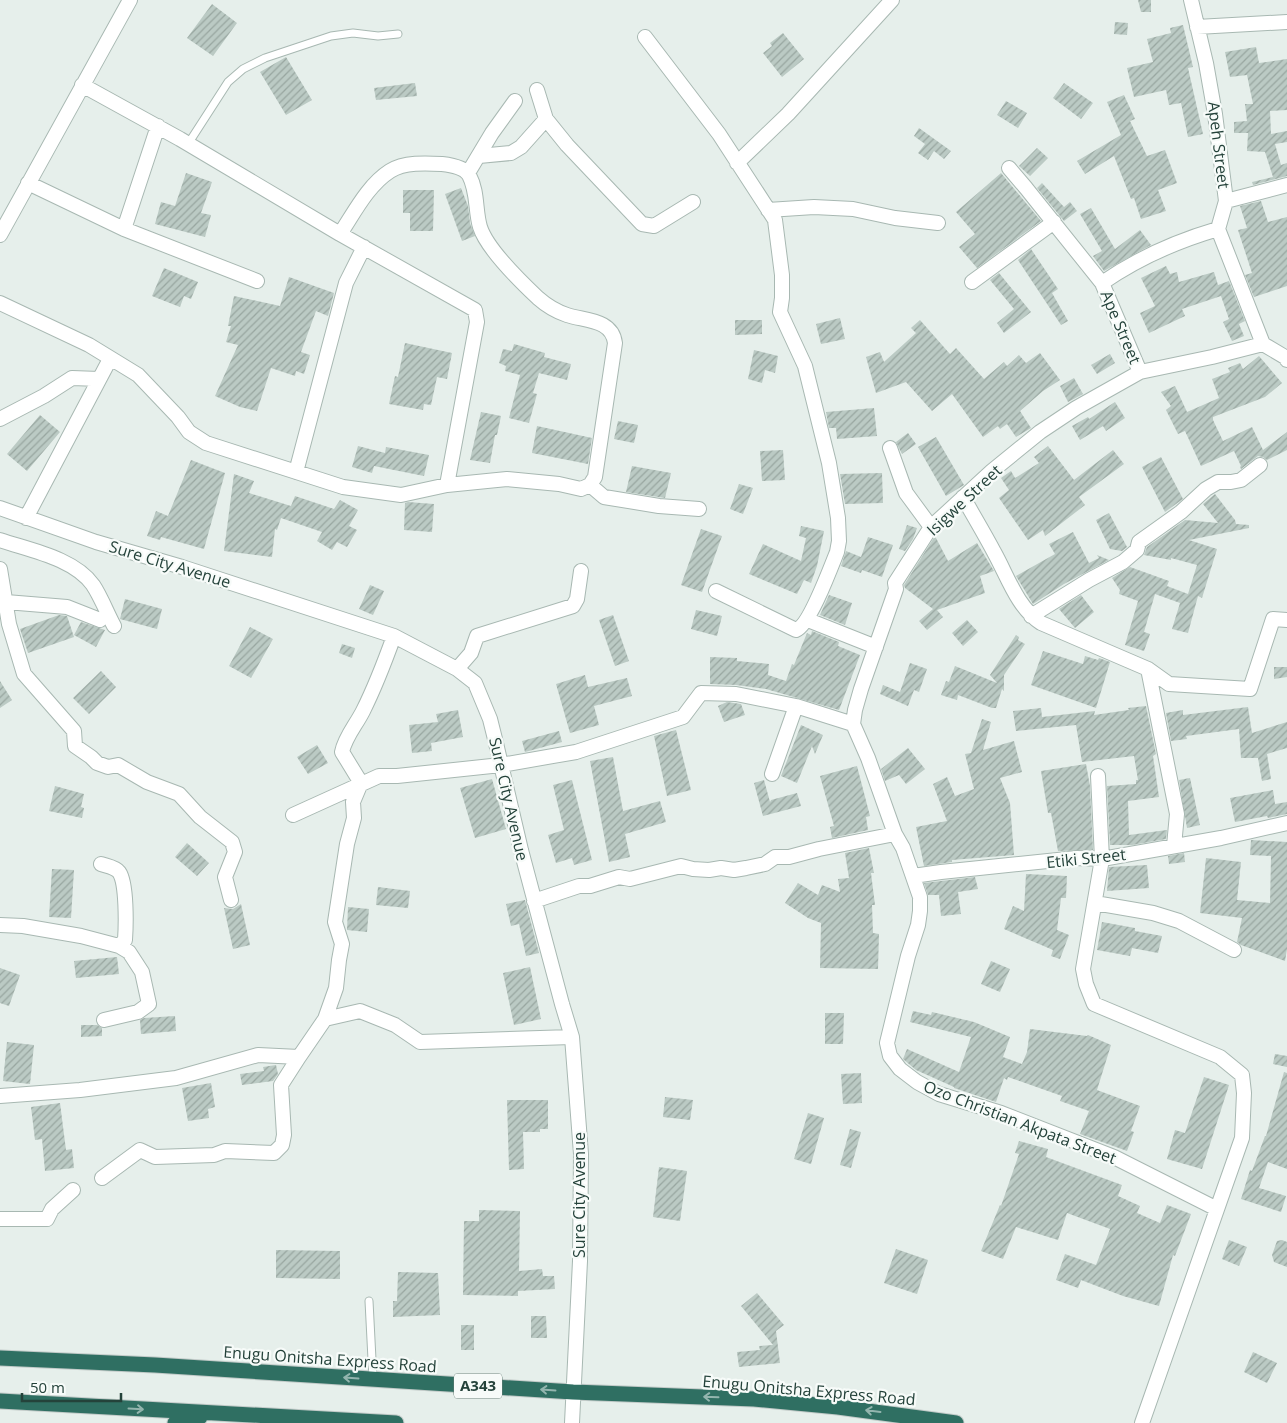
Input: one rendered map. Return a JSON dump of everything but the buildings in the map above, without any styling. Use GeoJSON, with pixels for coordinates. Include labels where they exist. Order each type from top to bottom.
{"type":"FeatureCollection","features":[{"type":"Feature","properties":{"kind":"highway","name":"Enugu Onitsha Express Road"},"geometry":{"type":"LineString","coordinates":[[0,1358],[155,1365],[573,1392],[754,1399],[838,1407],[956,1423]]}},
{"type":"Feature","properties":{"kind":"highway"},"geometry":{"type":"LineString","coordinates":[[0,1402],[221,1413],[264,1419],[396,1423]]}},
{"type":"Feature","properties":{"kind":"highway"},"geometry":{"type":"LineString","coordinates":[[175,1423],[221,1413]]}},
{"type":"Feature","properties":{"kind":"street"},"geometry":{"type":"LineString","coordinates":[[0,235],[130,0]]}},
{"type":"Feature","properties":{"kind":"street"},"geometry":{"type":"LineString","coordinates":[[737,163],[788,114],[892,0]]}},
{"type":"Feature","properties":{"kind":"street","name":"Apeh Street"},"geometry":{"type":"LineString","coordinates":[[1191,0],[1215,114],[1226,201],[1218,228]]}},
{"type":"Feature","properties":{"kind":"street"},"geometry":{"type":"LineString","coordinates":[[1197,27],[1287,22]]}},
{"type":"Feature","properties":{"kind":"street"},"geometry":{"type":"LineString","coordinates":[[645,37],[719,134],[775,220],[782,275],[780,312],[805,366],[829,463],[838,518],[839,541],[837,552],[808,620],[802,628],[796,630],[716,591]]}},
{"type":"Feature","properties":{"kind":"street"},"geometry":{"type":"LineString","coordinates":[[82,85],[158,126],[340,234],[475,310],[478,322],[447,485]]}},
{"type":"Feature","properties":{"kind":"street"},"geometry":{"type":"LineString","coordinates":[[537,90],[546,119],[567,145],[642,224],[654,226],[694,202]]}},
{"type":"Feature","properties":{"kind":"street"},"geometry":{"type":"LineString","coordinates":[[468,173],[515,101]]}},
{"type":"Feature","properties":{"kind":"street"},"geometry":{"type":"LineString","coordinates":[[478,156],[511,153],[521,147],[546,119]]}},
{"type":"Feature","properties":{"kind":"street"},"geometry":{"type":"LineString","coordinates":[[124,229],[158,126]]}},
{"type":"Feature","properties":{"kind":"street"},"geometry":{"type":"LineString","coordinates":[[0,303],[89,346],[138,374],[178,417],[189,432],[206,443],[343,487],[402,495],[447,485],[507,479],[559,484],[581,489],[590,485],[595,477],[615,343],[614,334],[606,325],[568,315],[548,307],[489,246],[480,227],[476,192],[468,173],[454,165],[436,164],[412,164],[390,171],[372,187],[340,234]]}},
{"type":"Feature","properties":{"kind":"street","name":"Ape Street"},"geometry":{"type":"LineString","coordinates":[[1009,168],[1102,283],[1140,372]]}},
{"type":"Feature","properties":{"kind":"street"},"geometry":{"type":"LineString","coordinates":[[28,183],[124,229],[257,281]]}},
{"type":"Feature","properties":{"kind":"street"},"geometry":{"type":"LineString","coordinates":[[1226,201],[1287,186]]}},
{"type":"Feature","properties":{"kind":"street"},"geometry":{"type":"LineString","coordinates":[[768,210],[814,207],[852,209],[895,218],[938,223]]}},
{"type":"Feature","properties":{"kind":"street"},"geometry":{"type":"LineString","coordinates":[[972,282],[1054,222]]}},
{"type":"Feature","properties":{"kind":"street"},"geometry":{"type":"LineString","coordinates":[[1102,283],[1152,254],[1218,228],[1263,344],[1287,360]]}},
{"type":"Feature","properties":{"kind":"street"},"geometry":{"type":"LineString","coordinates":[[296,472],[346,283],[364,247]]}},
{"type":"Feature","properties":{"kind":"street","name":"Isigwe Street"},"geometry":{"type":"LineString","coordinates":[[853,724],[854,710],[896,588],[895,583],[931,527],[963,497],[1040,432],[1076,408],[1140,372],[1263,344]]}},
{"type":"Feature","properties":{"kind":"street"},"geometry":{"type":"LineString","coordinates":[[26,518],[110,359]]}},
{"type":"Feature","properties":{"kind":"street"},"geometry":{"type":"LineString","coordinates":[[0,419],[44,396],[72,378],[99,379]]}},
{"type":"Feature","properties":{"kind":"street"},"geometry":{"type":"LineString","coordinates":[[890,448],[906,493],[931,527]]}},
{"type":"Feature","properties":{"kind":"street"},"geometry":{"type":"LineString","coordinates":[[1031,616],[1088,580],[1123,562],[1137,550],[1139,542],[1181,512],[1206,489],[1218,482],[1240,480],[1260,465]]}},
{"type":"Feature","properties":{"kind":"street"},"geometry":{"type":"LineString","coordinates":[[590,485],[604,497],[659,506],[699,509]]}},
{"type":"Feature","properties":{"kind":"street"},"geometry":{"type":"LineString","coordinates":[[963,497],[1023,607],[1031,616],[1042,623],[1148,669],[1169,684],[1250,689],[1273,618],[1287,620]]}},
{"type":"Feature","properties":{"kind":"street","name":"Sure City Avenue"},"geometry":{"type":"LineString","coordinates":[[0,508],[96,542],[209,576],[394,636],[457,669],[475,683],[490,719],[534,901],[572,1037],[581,1154],[580,1261],[572,1423]]}},
{"type":"Feature","properties":{"kind":"street"},"geometry":{"type":"LineString","coordinates":[[0,540],[58,559],[78,570],[92,584],[114,626]]}},
{"type":"Feature","properties":{"kind":"street"},"geometry":{"type":"LineString","coordinates":[[0,569],[9,624],[24,674],[74,731],[75,746],[97,763],[108,766],[118,765],[147,782],[179,794],[200,817],[232,842],[235,852],[225,877],[230,900]]}},
{"type":"Feature","properties":{"kind":"street"},"geometry":{"type":"LineString","coordinates":[[457,669],[471,653],[477,636],[573,606],[577,599],[582,571]]}},
{"type":"Feature","properties":{"kind":"street"},"geometry":{"type":"LineString","coordinates":[[6,602],[67,607],[100,620]]}},
{"type":"Feature","properties":{"kind":"street"},"geometry":{"type":"LineString","coordinates":[[808,620],[876,647]]}},
{"type":"Feature","properties":{"kind":"street"},"geometry":{"type":"LineString","coordinates":[[361,783],[342,752],[344,744],[373,692],[394,636]]}},
{"type":"Feature","properties":{"kind":"street"},"geometry":{"type":"LineString","coordinates":[[1148,669],[1177,814],[1174,846]]}},
{"type":"Feature","properties":{"kind":"street"},"geometry":{"type":"LineString","coordinates":[[293,815],[379,776],[397,776],[501,765],[576,752],[683,717],[701,694],[736,694],[796,706],[853,724],[868,758],[896,834],[819,849],[789,857],[776,858],[765,864],[746,868],[709,870],[681,866],[630,879],[620,877],[590,886],[579,886],[534,901]]}},
{"type":"Feature","properties":{"kind":"street"},"geometry":{"type":"LineString","coordinates":[[772,774],[796,706]]}},
{"type":"Feature","properties":{"kind":"street"},"geometry":{"type":"LineString","coordinates":[[1098,776],[1102,859],[1083,968],[1086,984],[1094,1004],[1220,1057],[1242,1075],[1244,1093],[1242,1138],[1142,1423]]}},
{"type":"Feature","properties":{"kind":"street"},"geometry":{"type":"LineString","coordinates":[[102,1178],[140,1150],[155,1157],[214,1155],[225,1151],[274,1153],[282,1146],[284,1135],[281,1085],[325,1019],[336,988],[338,960],[342,944],[335,922],[347,844],[354,818],[353,802],[361,783]]}},
{"type":"Feature","properties":{"kind":"street","name":"Etiki Street"},"geometry":{"type":"LineString","coordinates":[[913,876],[1077,858],[1102,859],[1287,824]]}},
{"type":"Feature","properties":{"kind":"street","name":"Ozo Christian Akpata Street"},"geometry":{"type":"LineString","coordinates":[[896,834],[903,848],[920,897],[918,925],[908,956],[886,1044],[890,1056],[900,1069],[917,1082],[939,1094],[1001,1113],[1114,1157],[1217,1209]]}},
{"type":"Feature","properties":{"kind":"street"},"geometry":{"type":"LineString","coordinates":[[100,864],[116,869],[120,873],[122,881],[127,922],[125,940],[118,946]]}},
{"type":"Feature","properties":{"kind":"street"},"geometry":{"type":"LineString","coordinates":[[1095,903],[1153,913],[1179,921],[1234,950]]}},
{"type":"Feature","properties":{"kind":"street"},"geometry":{"type":"LineString","coordinates":[[0,925],[23,926],[81,936],[118,946],[129,952],[142,972],[149,1004],[138,1012],[104,1020]]}},
{"type":"Feature","properties":{"kind":"street"},"geometry":{"type":"LineString","coordinates":[[325,1019],[360,1011],[395,1025],[420,1042],[572,1037]]}},
{"type":"Feature","properties":{"kind":"street"},"geometry":{"type":"LineString","coordinates":[[0,1096],[80,1090],[176,1078],[258,1055],[299,1057]]}},
{"type":"Feature","properties":{"kind":"street"},"geometry":{"type":"LineString","coordinates":[[0,1219],[47,1219],[52,1209],[73,1190]]}},
{"type":"Feature","properties":{"kind":"lane"},"geometry":{"type":"LineString","coordinates":[[188,144],[228,82],[243,69],[264,58],[331,36],[398,34]]}},
{"type":"Feature","properties":{"kind":"lane"},"geometry":{"type":"LineString","coordinates":[[369,1301],[373,1380]]}}]}
